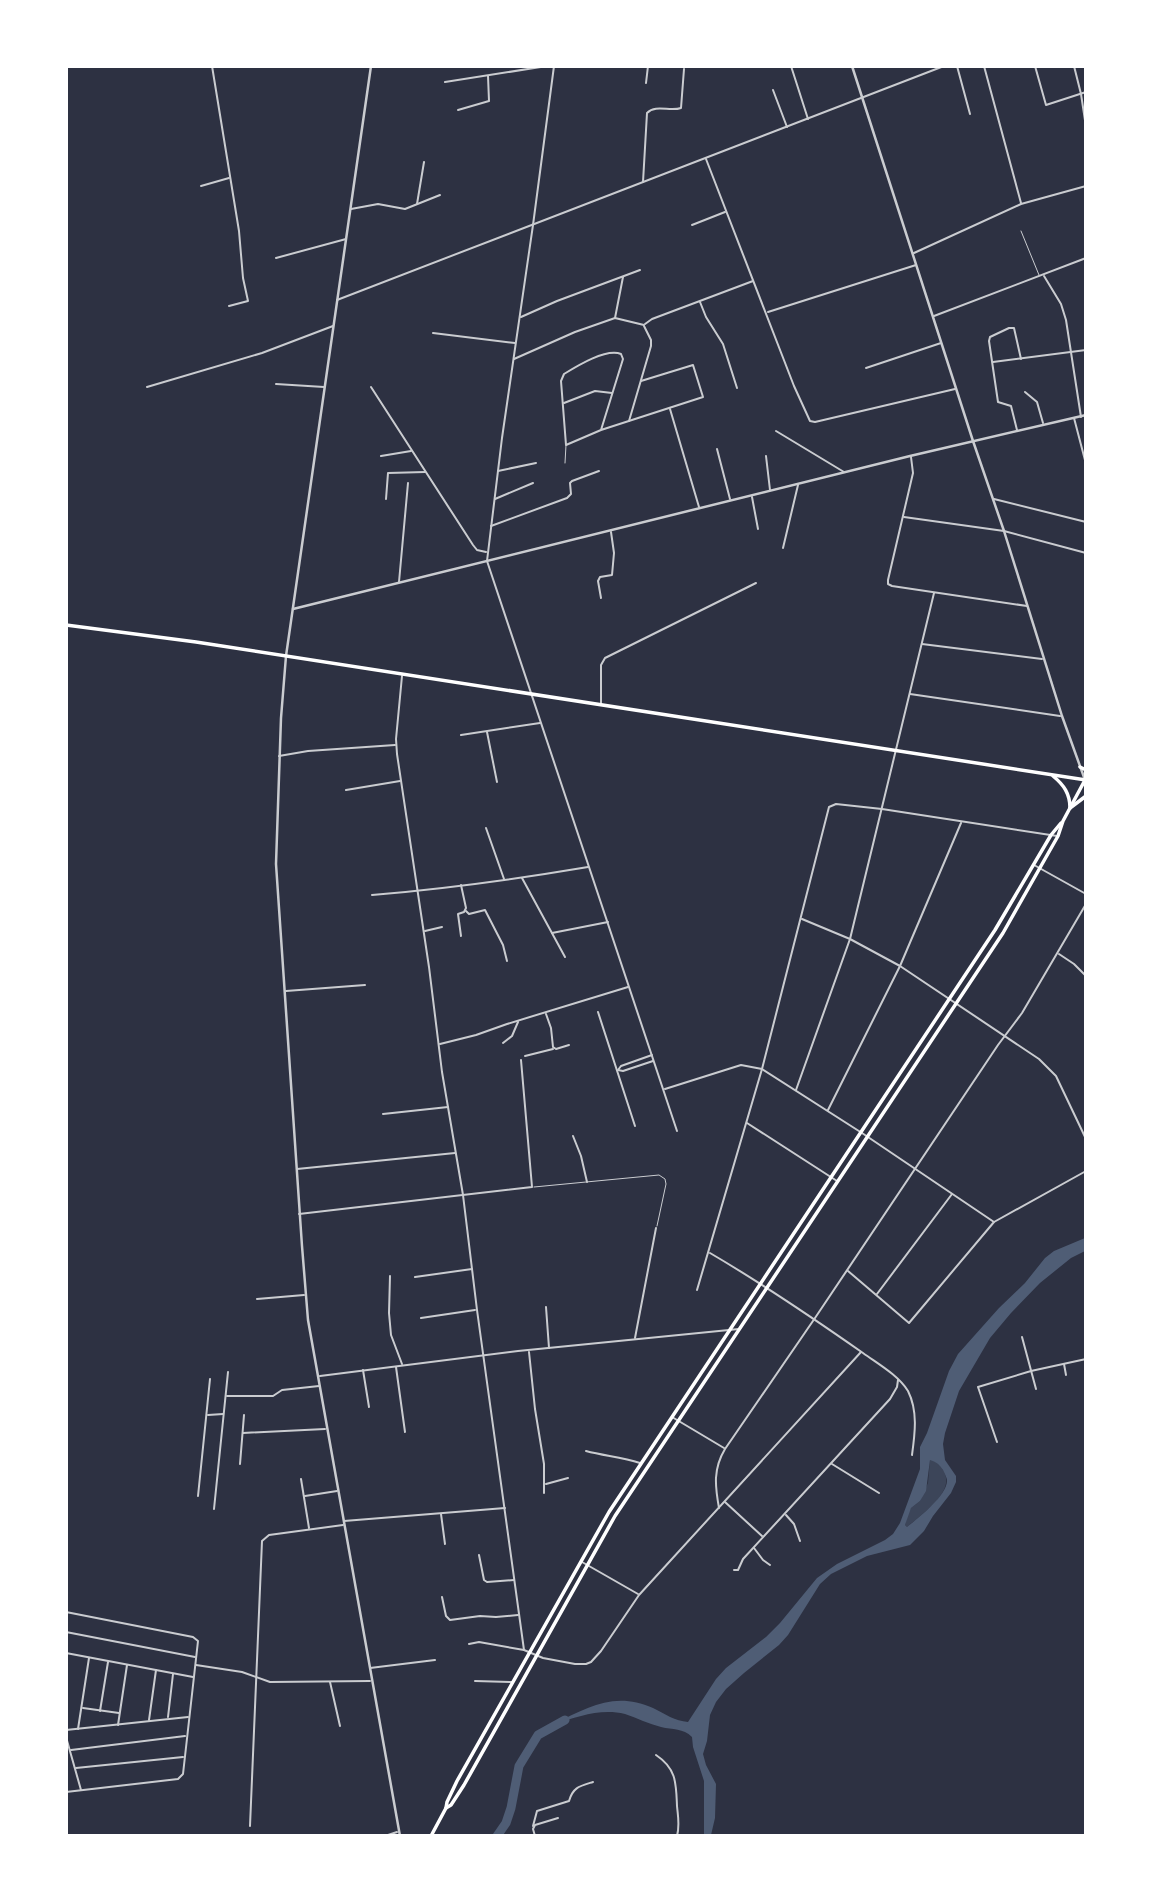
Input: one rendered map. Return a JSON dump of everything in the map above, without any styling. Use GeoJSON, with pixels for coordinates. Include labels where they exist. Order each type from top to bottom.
{"type":"FeatureCollection","features":[{"type":"Feature","properties":{"kind":"main road"},"geometry":{"type":"LineString","coordinates":[[66,625],[130,632],[1085,780],[1058,836],[1003,933],[615,1517],[464,1784],[451,1805],[446,1808]]}},
{"type":"Feature","properties":{"kind":"main road"},"geometry":{"type":"LineString","coordinates":[[1080,767],[1086,770]]}},
{"type":"Feature","properties":{"kind":"main road"},"geometry":{"type":"LineString","coordinates":[[1051,775],[1065,788],[1070,808]]}},
{"type":"Feature","properties":{"kind":"main road"},"geometry":{"type":"LineString","coordinates":[[1070,808],[1086,796]]}},
{"type":"Feature","properties":{"kind":"main road"},"geometry":{"type":"LineString","coordinates":[[431,1836],[457,1781],[608,1512],[862,1133],[995,930],[1051,835],[1063,821]]}},
{"type":"Feature","properties":{"kind":"street"},"geometry":{"type":"LineString","coordinates":[[212,66],[248,301],[229,306]]}},
{"type":"Feature","properties":{"kind":"street"},"geometry":{"type":"LineString","coordinates":[[371,66],[286,656],[279,756],[276,864],[306,1295],[326,1429],[399,1834],[384,1836]]}},
{"type":"Feature","properties":{"kind":"street"},"geometry":{"type":"LineString","coordinates":[[445,82],[547,66]]}},
{"type":"Feature","properties":{"kind":"street"},"geometry":{"type":"LineString","coordinates":[[554,66],[487,561],[677,1130]]}},
{"type":"Feature","properties":{"kind":"street"},"geometry":{"type":"LineString","coordinates":[[646,83],[648,66]]}},
{"type":"Feature","properties":{"kind":"street"},"geometry":{"type":"LineString","coordinates":[[791,66],[808,119]]}},
{"type":"Feature","properties":{"kind":"street"},"geometry":{"type":"LineString","coordinates":[[852,66],[972,441],[1085,780]]}},
{"type":"Feature","properties":{"kind":"street"},"geometry":{"type":"LineString","coordinates":[[337,300],[944,66]]}},
{"type":"Feature","properties":{"kind":"street"},"geometry":{"type":"LineString","coordinates":[[957,66],[970,114]]}},
{"type":"Feature","properties":{"kind":"street"},"geometry":{"type":"LineString","coordinates":[[984,66],[1021,204]]}},
{"type":"Feature","properties":{"kind":"street"},"geometry":{"type":"LineString","coordinates":[[1035,66],[1046,105],[1086,92]]}},
{"type":"Feature","properties":{"kind":"street"},"geometry":{"type":"LineString","coordinates":[[1074,66],[1086,127]]}},
{"type":"Feature","properties":{"kind":"street"},"geometry":{"type":"LineString","coordinates":[[643,183],[647,113],[652,108],[681,108],[684,69]]}},
{"type":"Feature","properties":{"kind":"street"},"geometry":{"type":"LineString","coordinates":[[458,110],[489,101],[488,75]]}},
{"type":"Feature","properties":{"kind":"street"},"geometry":{"type":"LineString","coordinates":[[773,90],[787,127]]}},
{"type":"Feature","properties":{"kind":"street"},"geometry":{"type":"LineString","coordinates":[[706,159],[810,421],[956,388]]}},
{"type":"Feature","properties":{"kind":"street"},"geometry":{"type":"LineString","coordinates":[[416,205],[424,162]]}},
{"type":"Feature","properties":{"kind":"street"},"geometry":{"type":"LineString","coordinates":[[201,186],[230,177]]}},
{"type":"Feature","properties":{"kind":"street"},"geometry":{"type":"LineString","coordinates":[[913,253],[1021,204],[1086,186]]}},
{"type":"Feature","properties":{"kind":"street"},"geometry":{"type":"LineString","coordinates":[[351,209],[378,204],[402,210],[440,195]]}},
{"type":"Feature","properties":{"kind":"street"},"geometry":{"type":"LineString","coordinates":[[692,225],[726,211]]}},
{"type":"Feature","properties":{"kind":"street"},"geometry":{"type":"LineString","coordinates":[[276,258],[347,239]]}},
{"type":"Feature","properties":{"kind":"street"},"geometry":{"type":"LineString","coordinates":[[933,316],[1086,258]]}},
{"type":"Feature","properties":{"kind":"street"},"geometry":{"type":"LineString","coordinates":[[767,312],[916,265]]}},
{"type":"Feature","properties":{"kind":"street"},"geometry":{"type":"LineString","coordinates":[[520,317],[557,300],[640,270]]}},
{"type":"Feature","properties":{"kind":"street"},"geometry":{"type":"LineString","coordinates":[[615,318],[623,275]]}},
{"type":"Feature","properties":{"kind":"street"},"geometry":{"type":"LineString","coordinates":[[292,609],[910,456],[1083,416],[1066,320],[1061,304],[1043,275]]}},
{"type":"Feature","properties":{"kind":"street"},"geometry":{"type":"LineString","coordinates":[[644,325],[652,318],[754,281]]}},
{"type":"Feature","properties":{"kind":"street"},"geometry":{"type":"LineString","coordinates":[[700,301],[706,317],[723,344],[737,388]]}},
{"type":"Feature","properties":{"kind":"street"},"geometry":{"type":"LineString","coordinates":[[514,359],[555,340],[615,318],[644,325]]}},
{"type":"Feature","properties":{"kind":"street"},"geometry":{"type":"LineString","coordinates":[[629,421],[651,343],[644,325]]}},
{"type":"Feature","properties":{"kind":"street"},"geometry":{"type":"LineString","coordinates":[[147,387],[262,353],[334,326]]}},
{"type":"Feature","properties":{"kind":"street"},"geometry":{"type":"LineString","coordinates":[[1017,431],[1011,406],[998,402],[990,337],[1011,328],[1016,331],[1021,359]]}},
{"type":"Feature","properties":{"kind":"street"},"geometry":{"type":"LineString","coordinates":[[433,333],[516,343]]}},
{"type":"Feature","properties":{"kind":"street"},"geometry":{"type":"LineString","coordinates":[[866,368],[942,343]]}},
{"type":"Feature","properties":{"kind":"street"},"geometry":{"type":"LineString","coordinates":[[993,362],[1086,350]]}},
{"type":"Feature","properties":{"kind":"street"},"geometry":{"type":"LineString","coordinates":[[601,430],[622,356],[618,352],[610,352],[562,376],[566,445],[601,430],[703,397],[693,365],[641,382]]}},
{"type":"Feature","properties":{"kind":"street"},"geometry":{"type":"LineString","coordinates":[[276,384],[325,387]]}},
{"type":"Feature","properties":{"kind":"street"},"geometry":{"type":"LineString","coordinates":[[372,387],[473,545],[477,550],[487,553]]}},
{"type":"Feature","properties":{"kind":"street"},"geometry":{"type":"LineString","coordinates":[[563,404],[595,391],[613,393]]}},
{"type":"Feature","properties":{"kind":"street"},"geometry":{"type":"LineString","coordinates":[[1025,393],[1037,402],[1044,425]]}},
{"type":"Feature","properties":{"kind":"street"},"geometry":{"type":"LineString","coordinates":[[670,408],[699,509]]}},
{"type":"Feature","properties":{"kind":"street"},"geometry":{"type":"LineString","coordinates":[[1074,418],[1086,464]]}},
{"type":"Feature","properties":{"kind":"street"},"geometry":{"type":"LineString","coordinates":[[776,431],[846,472]]}},
{"type":"Feature","properties":{"kind":"street"},"geometry":{"type":"LineString","coordinates":[[717,449],[731,501]]}},
{"type":"Feature","properties":{"kind":"street"},"geometry":{"type":"LineString","coordinates":[[381,456],[412,451]]}},
{"type":"Feature","properties":{"kind":"street"},"geometry":{"type":"LineString","coordinates":[[766,456],[770,491]]}},
{"type":"Feature","properties":{"kind":"street"},"geometry":{"type":"LineString","coordinates":[[910,456],[913,473],[888,584],[1028,606]]}},
{"type":"Feature","properties":{"kind":"street"},"geometry":{"type":"LineString","coordinates":[[498,471],[536,463]]}},
{"type":"Feature","properties":{"kind":"street"},"geometry":{"type":"LineString","coordinates":[[490,526],[568,498],[572,494],[572,481],[599,471]]}},
{"type":"Feature","properties":{"kind":"street"},"geometry":{"type":"LineString","coordinates":[[386,499],[388,473],[426,472]]}},
{"type":"Feature","properties":{"kind":"street"},"geometry":{"type":"LineString","coordinates":[[399,583],[408,483]]}},
{"type":"Feature","properties":{"kind":"street"},"geometry":{"type":"LineString","coordinates":[[494,499],[533,483]]}},
{"type":"Feature","properties":{"kind":"street"},"geometry":{"type":"LineString","coordinates":[[783,548],[799,484]]}},
{"type":"Feature","properties":{"kind":"street"},"geometry":{"type":"LineString","coordinates":[[752,495],[758,529]]}},
{"type":"Feature","properties":{"kind":"street"},"geometry":{"type":"LineString","coordinates":[[993,499],[1086,522]]}},
{"type":"Feature","properties":{"kind":"street"},"geometry":{"type":"LineString","coordinates":[[903,517],[1004,531],[1086,553]]}},
{"type":"Feature","properties":{"kind":"street"},"geometry":{"type":"LineString","coordinates":[[601,598],[598,580],[600,577],[612,575],[614,553],[610,531]]}},
{"type":"Feature","properties":{"kind":"street"},"geometry":{"type":"LineString","coordinates":[[601,705],[601,665],[605,659],[755,583]]}},
{"type":"Feature","properties":{"kind":"street"},"geometry":{"type":"LineString","coordinates":[[796,1090],[850,940],[934,593]]}},
{"type":"Feature","properties":{"kind":"street"},"geometry":{"type":"LineString","coordinates":[[921,644],[1045,659]]}},
{"type":"Feature","properties":{"kind":"street"},"geometry":{"type":"LineString","coordinates":[[402,675],[396,744],[463,1195],[524,1650]]}},
{"type":"Feature","properties":{"kind":"street"},"geometry":{"type":"LineString","coordinates":[[909,694],[1062,716]]}},
{"type":"Feature","properties":{"kind":"street"},"geometry":{"type":"LineString","coordinates":[[461,735],[541,723]]}},
{"type":"Feature","properties":{"kind":"street"},"geometry":{"type":"LineString","coordinates":[[487,731],[497,782]]}},
{"type":"Feature","properties":{"kind":"street"},"geometry":{"type":"LineString","coordinates":[[279,756],[396,744]]}},
{"type":"Feature","properties":{"kind":"street"},"geometry":{"type":"LineString","coordinates":[[346,790],[401,781]]}},
{"type":"Feature","properties":{"kind":"street"},"geometry":{"type":"LineString","coordinates":[[697,1290],[762,1069],[831,805],[882,809],[1058,836]]}},
{"type":"Feature","properties":{"kind":"street"},"geometry":{"type":"LineString","coordinates":[[827,1111],[900,966],[962,822]]}},
{"type":"Feature","properties":{"kind":"street"},"geometry":{"type":"LineString","coordinates":[[486,828],[505,880]]}},
{"type":"Feature","properties":{"kind":"street"},"geometry":{"type":"LineString","coordinates":[[1033,864],[1086,894]]}},
{"type":"Feature","properties":{"kind":"street"},"geometry":{"type":"LineString","coordinates":[[372,895],[522,878],[589,867]]}},
{"type":"Feature","properties":{"kind":"street"},"geometry":{"type":"LineString","coordinates":[[522,878],[565,957]]}},
{"type":"Feature","properties":{"kind":"street"},"geometry":{"type":"LineString","coordinates":[[461,885],[466,911]]}},
{"type":"Feature","properties":{"kind":"street"},"geometry":{"type":"LineString","coordinates":[[719,1508],[715,1473],[724,1449],[1022,1013],[1086,904]]}},
{"type":"Feature","properties":{"kind":"street"},"geometry":{"type":"LineString","coordinates":[[466,911],[469,914],[485,910],[503,945],[507,961]]}},
{"type":"Feature","properties":{"kind":"street"},"geometry":{"type":"LineString","coordinates":[[461,936],[458,915],[466,911]]}},
{"type":"Feature","properties":{"kind":"street"},"geometry":{"type":"LineString","coordinates":[[801,919],[900,966],[1040,1059],[1052,1071],[1086,1139]]}},
{"type":"Feature","properties":{"kind":"street"},"geometry":{"type":"LineString","coordinates":[[551,933],[608,922]]}},
{"type":"Feature","properties":{"kind":"street"},"geometry":{"type":"LineString","coordinates":[[424,932],[442,927]]}},
{"type":"Feature","properties":{"kind":"street"},"geometry":{"type":"LineString","coordinates":[[1058,953],[1086,976]]}},
{"type":"Feature","properties":{"kind":"street"},"geometry":{"type":"LineString","coordinates":[[285,991],[365,985]]}},
{"type":"Feature","properties":{"kind":"street"},"geometry":{"type":"LineString","coordinates":[[439,1044],[629,987]]}},
{"type":"Feature","properties":{"kind":"street"},"geometry":{"type":"LineString","coordinates":[[598,1012],[635,1126]]}},
{"type":"Feature","properties":{"kind":"street"},"geometry":{"type":"LineString","coordinates":[[546,1013],[554,1049]]}},
{"type":"Feature","properties":{"kind":"street"},"geometry":{"type":"LineString","coordinates":[[503,1043],[512,1036],[518,1021]]}},
{"type":"Feature","properties":{"kind":"street"},"geometry":{"type":"LineString","coordinates":[[525,1056],[569,1045]]}},
{"type":"Feature","properties":{"kind":"street"},"geometry":{"type":"LineString","coordinates":[[618,1070],[621,1066],[652,1055]]}},
{"type":"Feature","properties":{"kind":"street"},"geometry":{"type":"LineString","coordinates":[[299,1214],[532,1187],[521,1060]]}},
{"type":"Feature","properties":{"kind":"street"},"geometry":{"type":"LineString","coordinates":[[618,1070],[654,1060]]}},
{"type":"Feature","properties":{"kind":"street"},"geometry":{"type":"LineString","coordinates":[[664,1090],[741,1065],[762,1069],[994,1222]]}},
{"type":"Feature","properties":{"kind":"street"},"geometry":{"type":"LineString","coordinates":[[383,1114],[449,1107]]}},
{"type":"Feature","properties":{"kind":"street"},"geometry":{"type":"LineString","coordinates":[[747,1123],[838,1182]]}},
{"type":"Feature","properties":{"kind":"street"},"geometry":{"type":"LineString","coordinates":[[573,1136],[587,1182]]}},
{"type":"Feature","properties":{"kind":"street"},"geometry":{"type":"LineString","coordinates":[[296,1169],[456,1153]]}},
{"type":"Feature","properties":{"kind":"street"},"geometry":{"type":"LineString","coordinates":[[847,1271],[909,1323],[994,1222],[1086,1171]]}},
{"type":"Feature","properties":{"kind":"street"},"geometry":{"type":"LineString","coordinates":[[876,1295],[952,1194]]}},
{"type":"Feature","properties":{"kind":"street"},"geometry":{"type":"LineString","coordinates":[[635,1339],[656,1228]]}},
{"type":"Feature","properties":{"kind":"street"},"geometry":{"type":"LineString","coordinates":[[709,1252],[815,1318],[898,1379],[909,1394],[914,1409],[912,1454]]}},
{"type":"Feature","properties":{"kind":"street"},"geometry":{"type":"LineString","coordinates":[[415,1277],[472,1269]]}},
{"type":"Feature","properties":{"kind":"street"},"geometry":{"type":"LineString","coordinates":[[390,1276],[391,1335],[402,1365]]}},
{"type":"Feature","properties":{"kind":"street"},"geometry":{"type":"LineString","coordinates":[[257,1299],[306,1295]]}},
{"type":"Feature","properties":{"kind":"street"},"geometry":{"type":"LineString","coordinates":[[546,1307],[549,1349]]}},
{"type":"Feature","properties":{"kind":"street"},"geometry":{"type":"LineString","coordinates":[[421,1318],[477,1310]]}},
{"type":"Feature","properties":{"kind":"street"},"geometry":{"type":"LineString","coordinates":[[317,1376],[484,1355],[740,1329]]}},
{"type":"Feature","properties":{"kind":"street"},"geometry":{"type":"LineString","coordinates":[[1022,1337],[1036,1389]]}},
{"type":"Feature","properties":{"kind":"street"},"geometry":{"type":"LineString","coordinates":[[529,1350],[544,1493]]}},
{"type":"Feature","properties":{"kind":"street"},"geometry":{"type":"LineString","coordinates":[[469,1644],[479,1642],[524,1650],[536,1656],[575,1664],[591,1662],[598,1656],[639,1595],[861,1352]]}},
{"type":"Feature","properties":{"kind":"street"},"geometry":{"type":"LineString","coordinates":[[997,1442],[978,1387],[1031,1371],[1086,1359]]}},
{"type":"Feature","properties":{"kind":"street"},"geometry":{"type":"LineString","coordinates":[[1064,1363],[1066,1375]]}},
{"type":"Feature","properties":{"kind":"street"},"geometry":{"type":"LineString","coordinates":[[396,1366],[405,1432]]}},
{"type":"Feature","properties":{"kind":"street"},"geometry":{"type":"LineString","coordinates":[[363,1370],[369,1407]]}},
{"type":"Feature","properties":{"kind":"street"},"geometry":{"type":"LineString","coordinates":[[214,1509],[228,1372]]}},
{"type":"Feature","properties":{"kind":"street"},"geometry":{"type":"LineString","coordinates":[[198,1496],[210,1379]]}},
{"type":"Feature","properties":{"kind":"street"},"geometry":{"type":"LineString","coordinates":[[734,1570],[738,1570],[743,1559],[893,1395],[898,1379]]}},
{"type":"Feature","properties":{"kind":"street"},"geometry":{"type":"LineString","coordinates":[[226,1396],[272,1396],[282,1390],[319,1386]]}},
{"type":"Feature","properties":{"kind":"street"},"geometry":{"type":"LineString","coordinates":[[207,1415],[224,1414]]}},
{"type":"Feature","properties":{"kind":"street"},"geometry":{"type":"LineString","coordinates":[[240,1464],[244,1415]]}},
{"type":"Feature","properties":{"kind":"street"},"geometry":{"type":"LineString","coordinates":[[672,1417],[724,1449]]}},
{"type":"Feature","properties":{"kind":"street"},"geometry":{"type":"LineString","coordinates":[[243,1433],[326,1429]]}},
{"type":"Feature","properties":{"kind":"street"},"geometry":{"type":"LineString","coordinates":[[586,1451],[641,1463]]}},
{"type":"Feature","properties":{"kind":"street"},"geometry":{"type":"LineString","coordinates":[[831,1464],[879,1493]]}},
{"type":"Feature","properties":{"kind":"street"},"geometry":{"type":"LineString","coordinates":[[545,1484],[568,1478]]}},
{"type":"Feature","properties":{"kind":"street"},"geometry":{"type":"LineString","coordinates":[[301,1479],[309,1529]]}},
{"type":"Feature","properties":{"kind":"street"},"geometry":{"type":"LineString","coordinates":[[304,1496],[338,1491]]}},
{"type":"Feature","properties":{"kind":"street"},"geometry":{"type":"LineString","coordinates":[[725,1502],[763,1537]]}},
{"type":"Feature","properties":{"kind":"street"},"geometry":{"type":"LineString","coordinates":[[250,1826],[263,1538],[343,1523],[505,1508]]}},
{"type":"Feature","properties":{"kind":"street"},"geometry":{"type":"LineString","coordinates":[[440,1513],[446,1544]]}},
{"type":"Feature","properties":{"kind":"street"},"geometry":{"type":"LineString","coordinates":[[785,1514],[794,1524],[800,1541]]}},
{"type":"Feature","properties":{"kind":"street"},"geometry":{"type":"LineString","coordinates":[[754,1547],[770,1566]]}},
{"type":"Feature","properties":{"kind":"street"},"geometry":{"type":"LineString","coordinates":[[479,1555],[483,1577],[487,1582],[515,1580]]}},
{"type":"Feature","properties":{"kind":"street"},"geometry":{"type":"LineString","coordinates":[[581,1561],[639,1595]]}},
{"type":"Feature","properties":{"kind":"street"},"geometry":{"type":"LineString","coordinates":[[442,1597],[446,1616],[450,1620],[519,1615]]}},
{"type":"Feature","properties":{"kind":"street"},"geometry":{"type":"LineString","coordinates":[[66,1612],[197,1638],[198,1643],[181,1777],[66,1792]]}},
{"type":"Feature","properties":{"kind":"street"},"geometry":{"type":"LineString","coordinates":[[66,1632],[196,1657]]}},
{"type":"Feature","properties":{"kind":"street"},"geometry":{"type":"LineString","coordinates":[[66,1653],[194,1677]]}},
{"type":"Feature","properties":{"kind":"street"},"geometry":{"type":"LineString","coordinates":[[78,1729],[89,1657]]}},
{"type":"Feature","properties":{"kind":"street"},"geometry":{"type":"LineString","coordinates":[[369,1668],[435,1660]]}},
{"type":"Feature","properties":{"kind":"street"},"geometry":{"type":"LineString","coordinates":[[100,1711],[108,1661]]}},
{"type":"Feature","properties":{"kind":"street"},"geometry":{"type":"LineString","coordinates":[[118,1725],[127,1664]]}},
{"type":"Feature","properties":{"kind":"street"},"geometry":{"type":"LineString","coordinates":[[195,1665],[235,1671],[270,1682],[371,1681]]}},
{"type":"Feature","properties":{"kind":"street"},"geometry":{"type":"LineString","coordinates":[[149,1721],[156,1670]]}},
{"type":"Feature","properties":{"kind":"street"},"geometry":{"type":"LineString","coordinates":[[168,1719],[174,1673]]}},
{"type":"Feature","properties":{"kind":"street"},"geometry":{"type":"LineString","coordinates":[[475,1681],[513,1682]]}},
{"type":"Feature","properties":{"kind":"street"},"geometry":{"type":"LineString","coordinates":[[330,1682],[340,1726]]}},
{"type":"Feature","properties":{"kind":"street"},"geometry":{"type":"LineString","coordinates":[[81,1708],[120,1713]]}},
{"type":"Feature","properties":{"kind":"street"},"geometry":{"type":"LineString","coordinates":[[66,1730],[189,1717]]}},
{"type":"Feature","properties":{"kind":"street"},"geometry":{"type":"LineString","coordinates":[[71,1750],[186,1736]]}},
{"type":"Feature","properties":{"kind":"street"},"geometry":{"type":"LineString","coordinates":[[66,1737],[81,1791]]}},
{"type":"Feature","properties":{"kind":"street"},"geometry":{"type":"LineString","coordinates":[[656,1755],[667,1762],[676,1781],[680,1824],[677,1836]]}},
{"type":"Feature","properties":{"kind":"street"},"geometry":{"type":"LineString","coordinates":[[76,1768],[184,1757]]}},
{"type":"Feature","properties":{"kind":"street"},"geometry":{"type":"LineString","coordinates":[[535,1836],[533,1826],[537,1811],[569,1801],[578,1786],[593,1782]]}},
{"type":"Feature","properties":{"kind":"street"},"geometry":{"type":"LineString","coordinates":[[533,1826],[558,1818]]}},
{"type":"Feature","properties":{"kind":"lane"},"geometry":{"type":"LineString","coordinates":[[1021,231],[1039,276]]}},
{"type":"Feature","properties":{"kind":"lane"},"geometry":{"type":"LineString","coordinates":[[565,463],[566,445]]}},
{"type":"Feature","properties":{"kind":"lane"},"geometry":{"type":"LineString","coordinates":[[532,1187],[656,1175],[663,1177],[666,1184],[656,1228]]}},
{"type":"Feature","properties":{"kind":"shaded area"},"geometry":{"type":"Polygon","coordinates":[[[1085,1238],[1085,1251],[1071,1258],[1040,1283],[990,1338],[959,1391],[943,1444],[945,1460],[956,1476],[956,1482],[924,1531],[910,1545],[867,1556],[831,1574],[820,1584],[788,1635],[726,1689],[716,1702],[710,1715],[703,1754],[716,1784],[715,1818],[711,1835],[704,1835],[704,1781],[689,1734],[616,1712],[589,1714],[554,1724],[590,1707],[614,1701],[639,1703],[674,1719],[688,1722],[716,1679],[780,1623],[817,1578],[893,1534],[900,1523],[920,1469],[920,1447],[958,1354],[1054,1251],[1085,1238]],[[930,1460],[926,1491],[920,1501],[911,1508],[905,1525],[907,1527],[931,1506],[946,1486],[947,1479],[943,1470],[930,1460]]]}},
{"type":"Feature","properties":{"kind":"shaded area"},"geometry":{"type":"Polygon","coordinates":[[[930,1460],[942,1469],[946,1478],[945,1487],[933,1505],[907,1527],[905,1525],[908,1513],[920,1501],[928,1483],[930,1460]]]}},
{"type":"Feature","properties":{"kind":"waterway"},"geometry":{"type":"LineString","coordinates":[[497,1836],[506,1823],[511,1808],[519,1766],[538,1735],[565,1720]]}}]}
